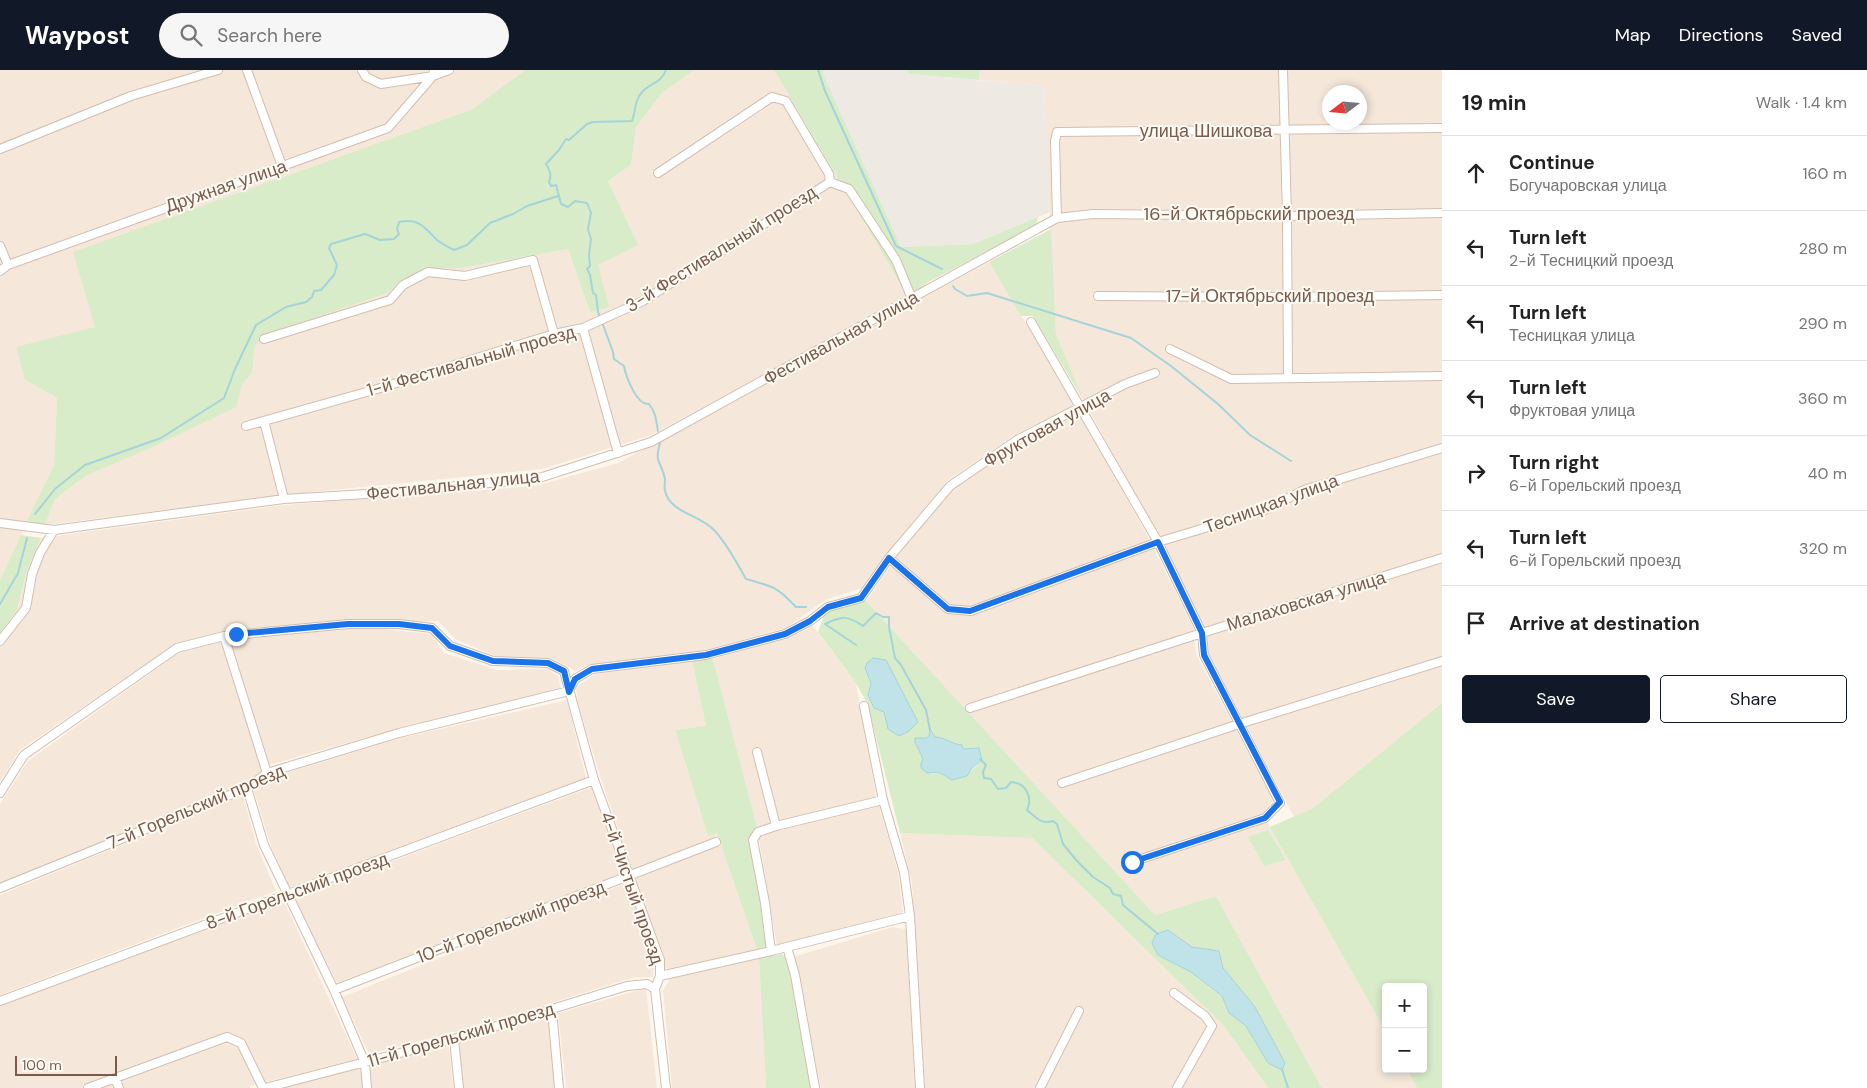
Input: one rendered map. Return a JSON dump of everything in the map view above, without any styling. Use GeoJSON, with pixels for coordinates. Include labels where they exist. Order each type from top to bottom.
{"type":"FeatureCollection","features":[{"type":"Feature","properties":{"kind":"street"},"geometry":{"type":"LineString","coordinates":[[0,149],[132,96],[218,70]]}},
{"type":"Feature","properties":{"kind":"street"},"geometry":{"type":"LineString","coordinates":[[247,70],[282,166]]}},
{"type":"Feature","properties":{"kind":"street"},"geometry":{"type":"LineString","coordinates":[[362,70],[366,77],[381,84],[449,70]]}},
{"type":"Feature","properties":{"kind":"street"},"geometry":{"type":"LineString","coordinates":[[1283,70],[1287,216],[1288,378]]}},
{"type":"Feature","properties":{"kind":"street","name":"Дружная улица"},"geometry":{"type":"LineString","coordinates":[[0,272],[8,265],[388,128],[434,73]]}},
{"type":"Feature","properties":{"kind":"street"},"geometry":{"type":"LineString","coordinates":[[658,173],[772,97],[786,101],[829,174],[830,182],[849,189],[896,260],[912,299]]}},
{"type":"Feature","properties":{"kind":"street","name":"улица Шишкова"},"geometry":{"type":"LineString","coordinates":[[1057,218],[1055,141],[1057,132],[1442,128]]}},
{"type":"Feature","properties":{"kind":"street","name":"3-й Фестивальный проезд"},"geometry":{"type":"LineString","coordinates":[[583,328],[643,301],[830,182]]}},
{"type":"Feature","properties":{"kind":"street","name":"16-й Октябрьский проезд"},"geometry":{"type":"LineString","coordinates":[[1057,218],[1093,214],[1287,216],[1442,213]]}},
{"type":"Feature","properties":{"kind":"street","name":"Фестивальная улица"},"geometry":{"type":"LineString","coordinates":[[0,523],[54,530],[284,499],[366,494],[536,479],[651,442],[1057,218]]}},
{"type":"Feature","properties":{"kind":"street"},"geometry":{"type":"LineString","coordinates":[[0,246],[8,265]]}},
{"type":"Feature","properties":{"kind":"street"},"geometry":{"type":"LineString","coordinates":[[264,339],[390,300],[403,285],[428,272],[465,276],[533,260],[554,334]]}},
{"type":"Feature","properties":{"kind":"street","name":"17-й Октябрьский проезд"},"geometry":{"type":"LineString","coordinates":[[1098,296],[1287,297],[1442,295]]}},
{"type":"Feature","properties":{"kind":"street"},"geometry":{"type":"LineString","coordinates":[[1031,322],[1158,542],[1202,633],[1204,655],[1280,802],[1265,818],[1132,862]]}},
{"type":"Feature","properties":{"kind":"street","name":"1-й Фестивальный проезд"},"geometry":{"type":"LineString","coordinates":[[246,426],[377,389],[554,334],[583,328],[618,453]]}},
{"type":"Feature","properties":{"kind":"street"},"geometry":{"type":"LineString","coordinates":[[1170,348],[1231,379],[1442,376]]}},
{"type":"Feature","properties":{"kind":"street","name":"Фруктовая улица"},"geometry":{"type":"LineString","coordinates":[[569,692],[575,679],[592,669],[706,655],[785,634],[810,621],[828,607],[861,598],[889,558],[950,486],[1017,440],[1125,384],[1154,373]]}},
{"type":"Feature","properties":{"kind":"street"},"geometry":{"type":"LineString","coordinates":[[264,421],[284,499]]}},
{"type":"Feature","properties":{"kind":"street","name":"Тесницкая улица"},"geometry":{"type":"LineString","coordinates":[[889,558],[948,609],[970,611],[1158,542],[1265,510],[1304,490],[1442,448]]}},
{"type":"Feature","properties":{"kind":"street"},"geometry":{"type":"LineString","coordinates":[[0,641],[26,608],[32,574],[40,553],[54,530]]}},
{"type":"Feature","properties":{"kind":"street","name":"Малаховская улица"},"geometry":{"type":"LineString","coordinates":[[970,708],[1442,558]]}},
{"type":"Feature","properties":{"kind":"street","name":"4-й Чистый проезд"},"geometry":{"type":"LineString","coordinates":[[224,636],[348,624],[399,624],[432,628],[450,646],[493,661],[548,663],[564,671],[594,780],[660,960],[660,976],[655,989],[666,1088]]}},
{"type":"Feature","properties":{"kind":"street"},"geometry":{"type":"LineString","coordinates":[[0,793],[24,755],[177,648],[224,636],[267,773]]}},
{"type":"Feature","properties":{"kind":"street"},"geometry":{"type":"LineString","coordinates":[[1062,783],[1238,724],[1442,661]]}},
{"type":"Feature","properties":{"kind":"street","name":"7-й Горельский проезд"},"geometry":{"type":"LineString","coordinates":[[0,888],[247,788],[267,773],[399,733],[569,692]]}},
{"type":"Feature","properties":{"kind":"street"},"geometry":{"type":"LineString","coordinates":[[864,706],[883,800],[904,872],[910,916],[920,1088]]}},
{"type":"Feature","properties":{"kind":"street"},"geometry":{"type":"LineString","coordinates":[[757,752],[776,826]]}},
{"type":"Feature","properties":{"kind":"street","name":"8-й Горельский проезд"},"geometry":{"type":"LineString","coordinates":[[0,1001],[594,780]]}},
{"type":"Feature","properties":{"kind":"street"},"geometry":{"type":"LineString","coordinates":[[247,788],[264,845],[334,990],[365,1062],[367,1088]]}},
{"type":"Feature","properties":{"kind":"street"},"geometry":{"type":"LineString","coordinates":[[772,951],[753,840],[758,832],[883,800]]}},
{"type":"Feature","properties":{"kind":"street","name":"10-й Горельский проезд"},"geometry":{"type":"LineString","coordinates":[[334,990],[716,842]]}},
{"type":"Feature","properties":{"kind":"street"},"geometry":{"type":"LineString","coordinates":[[660,976],[772,951],[910,916]]}},
{"type":"Feature","properties":{"kind":"street"},"geometry":{"type":"LineString","coordinates":[[787,947],[795,975],[814,1088]]}},
{"type":"Feature","properties":{"kind":"street","name":"11-й Горельский проезд"},"geometry":{"type":"LineString","coordinates":[[264,1088],[454,1039],[627,986],[647,984],[655,989]]}},
{"type":"Feature","properties":{"kind":"street"},"geometry":{"type":"LineString","coordinates":[[1174,993],[1205,1016],[1212,1026],[1177,1088]]}},
{"type":"Feature","properties":{"kind":"street"},"geometry":{"type":"LineString","coordinates":[[552,1010],[559,1088]]}},
{"type":"Feature","properties":{"kind":"street"},"geometry":{"type":"LineString","coordinates":[[1040,1088],[1079,1011]]}},
{"type":"Feature","properties":{"kind":"street"},"geometry":{"type":"LineString","coordinates":[[88,1088],[227,1037],[241,1042],[264,1088]]}},
{"type":"Feature","properties":{"kind":"street"},"geometry":{"type":"LineString","coordinates":[[454,1039],[460,1088]]}},
{"type":"Feature","properties":{"kind":"street"},"geometry":{"type":"LineString","coordinates":[[115,1078],[119,1088]]}},
{"type":"Feature","properties":{"kind":"shaded area"},"geometry":{"type":"Polygon","coordinates":[[[0,70],[525,70],[471,110],[95,327],[25,380],[57,398],[54,465],[0,580],[0,70]]]}},
{"type":"Feature","properties":{"kind":"shaded area"},"geometry":{"type":"Polygon","coordinates":[[[694,70],[774,70],[908,297],[649,436],[542,469],[293,494],[45,525],[55,499],[86,476],[157,445],[235,407],[242,385],[252,373],[255,346],[265,335],[388,293],[401,280],[430,268],[462,268],[568,249],[590,312],[598,265],[637,245],[608,181],[631,165],[636,127],[662,93],[694,70]]]}},
{"type":"Feature","properties":{"kind":"shaded area"},"geometry":{"type":"Polygon","coordinates":[[[823,70],[907,70],[909,74],[1043,86],[1050,212],[973,244],[901,247],[824,76],[823,70]]]}},
{"type":"Feature","properties":{"kind":"shaded area"},"geometry":{"type":"Polygon","coordinates":[[[980,70],[1442,70],[1442,444],[1305,485],[1265,506],[1159,538],[1084,401],[1056,334],[1043,86],[979,80],[980,70]]]}},
{"type":"Feature","properties":{"kind":"shaded area"},"geometry":{"type":"Polygon","coordinates":[[[989,262],[1075,405],[1015,435],[947,481],[883,558],[865,587],[825,600],[786,628],[704,650],[588,665],[576,671],[551,658],[495,656],[455,639],[438,621],[221,632],[175,644],[20,750],[0,782],[0,633],[17,610],[26,573],[41,538],[284,505],[535,486],[618,463],[989,262]]]}},
{"type":"Feature","properties":{"kind":"shaded area"},"geometry":{"type":"Polygon","coordinates":[[[1080,413],[1149,539],[1193,627],[1196,654],[1273,800],[1263,813],[1171,843],[1174,852],[1267,821],[1382,1025],[1382,1073],[1409,1073],[1417,1088],[1322,1088],[1216,896],[1155,915],[866,601],[896,558],[952,489],[1020,445],[1080,413]]]}},
{"type":"Feature","properties":{"kind":"shaded area"},"geometry":{"type":"Polygon","coordinates":[[[1442,451],[1442,703],[1313,808],[1294,817],[1209,654],[1208,636],[1162,545],[1269,512],[1304,494],[1442,451]]]}},
{"type":"Feature","properties":{"kind":"shaded area"},"geometry":{"type":"Polygon","coordinates":[[[813,626],[856,683],[876,796],[898,872],[903,912],[777,946],[757,827],[713,659],[791,637],[813,626]]]}},
{"type":"Feature","properties":{"kind":"shaded area"},"geometry":{"type":"Polygon","coordinates":[[[361,627],[432,634],[444,653],[497,670],[547,669],[558,676],[561,689],[396,729],[272,764],[242,785],[0,883],[0,804],[28,761],[180,652],[219,640],[361,627]]]}},
{"type":"Feature","properties":{"kind":"shaded area"},"geometry":{"type":"Polygon","coordinates":[[[692,661],[706,726],[675,730],[708,836],[717,832],[757,950],[666,969],[601,779],[578,703],[576,688],[594,674],[692,661]]]}},
{"type":"Feature","properties":{"kind":"shaded area"},"geometry":{"type":"Polygon","coordinates":[[[567,700],[586,778],[300,886],[289,886],[270,843],[254,791],[273,777],[401,738],[567,700]]]}},
{"type":"Feature","properties":{"kind":"shaded area"},"geometry":{"type":"Polygon","coordinates":[[[592,787],[622,875],[337,983],[294,898],[592,787]]]}},
{"type":"Feature","properties":{"kind":"shaded area"},"geometry":{"type":"Polygon","coordinates":[[[243,795],[256,844],[276,891],[0,995],[0,895],[243,795]]]}},
{"type":"Feature","properties":{"kind":"shaded area"},"geometry":{"type":"Polygon","coordinates":[[[900,833],[1032,838],[1224,1026],[1268,1088],[925,1088],[912,883],[900,833]]]}},
{"type":"Feature","properties":{"kind":"shaded area"},"geometry":{"type":"Polygon","coordinates":[[[626,883],[655,957],[653,977],[635,977],[463,1030],[369,1054],[342,997],[626,883]]]}},
{"type":"Feature","properties":{"kind":"shaded area"},"geometry":{"type":"Polygon","coordinates":[[[284,901],[357,1059],[250,1086],[250,1088],[0,1088],[0,1005],[284,901]]]}},
{"type":"Feature","properties":{"kind":"shaded area"},"geometry":{"type":"Polygon","coordinates":[[[893,927],[906,929],[915,1088],[811,1088],[792,975],[786,959],[893,927]]]}},
{"type":"Feature","properties":{"kind":"shaded area"},"geometry":{"type":"Polygon","coordinates":[[[759,958],[766,1088],[672,1088],[663,990],[670,979],[759,958]]]}},
{"type":"Feature","properties":{"kind":"shaded area"},"geometry":{"type":"Polygon","coordinates":[[[646,988],[657,1088],[566,1088],[558,1013],[646,988]]]}},
{"type":"Feature","properties":{"kind":"shaded area"},"geometry":{"type":"Polygon","coordinates":[[[549,1016],[555,1088],[462,1088],[457,1043],[549,1016]]]}},
{"type":"Feature","properties":{"kind":"shaded area"},"geometry":{"type":"Polygon","coordinates":[[[449,1045],[453,1088],[281,1088],[449,1045]]]}},
{"type":"Feature","properties":{"kind":"green space"},"geometry":{"type":"Polygon","coordinates":[[[525,70],[694,70],[662,93],[636,127],[631,165],[608,181],[638,245],[598,265],[609,307],[590,312],[568,249],[462,268],[429,268],[401,280],[388,293],[265,335],[255,346],[252,373],[242,385],[236,407],[157,445],[86,476],[55,499],[45,525],[27,521],[54,465],[57,398],[25,380],[16,347],[95,327],[73,252],[471,110],[525,70]]]}},
{"type":"Feature","properties":{"kind":"green space"},"geometry":{"type":"Polygon","coordinates":[[[774,70],[823,70],[824,76],[901,247],[973,244],[1038,217],[1037,225],[930,281],[908,297],[774,70]]]}},
{"type":"Feature","properties":{"kind":"green space"},"geometry":{"type":"Polygon","coordinates":[[[907,70],[980,70],[979,80],[909,74],[907,70]]]}},
{"type":"Feature","properties":{"kind":"green space"},"geometry":{"type":"Polygon","coordinates":[[[1051,229],[1056,334],[1084,401],[1033,316],[1021,316],[989,262],[1051,229]]]}},
{"type":"Feature","properties":{"kind":"green space"},"geometry":{"type":"Polygon","coordinates":[[[21,535],[41,538],[26,573],[17,610],[0,633],[0,580],[21,535]]]}},
{"type":"Feature","properties":{"kind":"green space"},"geometry":{"type":"Polygon","coordinates":[[[866,601],[1155,915],[1216,896],[1322,1088],[1268,1088],[1224,1026],[1032,838],[900,833],[868,705],[856,683],[818,632],[824,616],[832,610],[866,601]],[[871,683],[868,695],[884,712],[899,736],[871,683]],[[930,728],[929,736],[921,739],[915,738],[915,742],[932,774],[938,772],[947,778],[970,772],[982,760],[963,749],[961,745],[935,737],[930,728]],[[1168,930],[1156,934],[1152,943],[1158,955],[1191,972],[1222,997],[1229,1013],[1246,1026],[1268,1063],[1238,987],[1223,968],[1219,951],[1192,947],[1168,930]]]}},
{"type":"Feature","properties":{"kind":"green space"},"geometry":{"type":"Polygon","coordinates":[[[713,659],[757,827],[748,839],[762,904],[767,948],[757,950],[717,833],[708,836],[675,730],[706,726],[692,661],[713,659]]]}},
{"type":"Feature","properties":{"kind":"green space"},"geometry":{"type":"Polygon","coordinates":[[[1442,703],[1442,1088],[1417,1088],[1409,1073],[1427,1073],[1427,983],[1382,983],[1382,1025],[1270,827],[1313,808],[1442,703]]]}},
{"type":"Feature","properties":{"kind":"green space"},"geometry":{"type":"Polygon","coordinates":[[[1268,830],[1286,860],[1264,866],[1248,837],[1268,830]]]}},
{"type":"Feature","properties":{"kind":"green space"},"geometry":{"type":"Polygon","coordinates":[[[782,954],[792,975],[811,1088],[766,1088],[759,958],[782,954]]]}},
{"type":"Feature","properties":{"kind":"water"},"geometry":{"type":"Polygon","coordinates":[[[873,658],[886,660],[918,722],[909,731],[899,736],[888,729],[884,712],[874,708],[868,695],[871,683],[865,668],[867,663],[873,658]]]}},
{"type":"Feature","properties":{"kind":"water"},"geometry":{"type":"Polygon","coordinates":[[[930,728],[935,737],[962,745],[963,749],[979,748],[982,760],[972,768],[967,776],[952,780],[938,772],[927,773],[921,768],[923,759],[915,738],[926,738],[929,736],[930,728]]]}},
{"type":"Feature","properties":{"kind":"water"},"geometry":{"type":"Polygon","coordinates":[[[1168,930],[1192,947],[1219,951],[1223,968],[1255,1007],[1285,1063],[1282,1070],[1268,1063],[1246,1026],[1229,1013],[1222,996],[1191,972],[1158,955],[1152,943],[1156,934],[1168,930]]]}},
{"type":"Feature","properties":{"kind":"waterway"},"geometry":{"type":"LineString","coordinates":[[600,317],[596,295],[593,293],[587,269],[590,266],[591,239],[588,229],[591,213],[587,203],[575,201],[568,207],[561,204],[556,185],[551,186],[549,182],[550,173],[546,164],[566,139],[569,140],[587,124],[593,122],[632,121],[640,94],[662,77],[666,70]]}},
{"type":"Feature","properties":{"kind":"waterway"},"geometry":{"type":"LineString","coordinates":[[818,70],[825,91],[896,246],[942,269]]}},
{"type":"Feature","properties":{"kind":"waterway"},"geometry":{"type":"LineString","coordinates":[[35,514],[55,489],[85,465],[161,438],[224,398],[235,369],[256,325],[286,307],[306,302],[312,297],[314,291],[321,290],[334,275],[337,265],[329,248],[331,244],[365,234],[380,240],[394,239],[399,234],[397,229],[399,222],[412,221],[421,225],[437,240],[454,250],[467,245],[490,223],[527,206],[558,196]]}},
{"type":"Feature","properties":{"kind":"waterway"},"geometry":{"type":"LineString","coordinates":[[953,286],[967,296],[987,293],[1131,338],[1171,366],[1218,404],[1250,435],[1291,461]]}},
{"type":"Feature","properties":{"kind":"waterway"},"geometry":{"type":"LineString","coordinates":[[602,322],[614,359],[624,366],[636,396],[651,407],[658,431]]}},
{"type":"Feature","properties":{"kind":"waterway"},"geometry":{"type":"LineString","coordinates":[[660,443],[658,459],[665,479],[665,491],[673,505],[709,525],[715,531],[728,548],[746,579],[774,588],[796,607],[806,607]]}},
{"type":"Feature","properties":{"kind":"waterway"},"geometry":{"type":"LineString","coordinates":[[0,604],[18,573],[27,538]]}},
{"type":"Feature","properties":{"kind":"waterway"},"geometry":{"type":"LineString","coordinates":[[825,624],[836,619],[848,618],[863,626],[876,613],[883,617],[889,617],[895,658],[901,665],[926,710],[930,730]]}},
{"type":"Feature","properties":{"kind":"waterway"},"geometry":{"type":"LineString","coordinates":[[825,624],[856,645]]}},
{"type":"Feature","properties":{"kind":"waterway"},"geometry":{"type":"LineString","coordinates":[[980,759],[986,765],[983,772],[984,778],[991,779],[998,789],[1006,788],[1011,782],[1021,785],[1029,796],[1027,810],[1042,821],[1053,821],[1057,824],[1063,844],[1077,861],[1093,877],[1110,888],[1113,894],[1121,896],[1123,905],[1158,934]]}},
{"type":"Feature","properties":{"kind":"waterway"},"geometry":{"type":"LineString","coordinates":[[1282,1069],[1288,1088]]}},
{"type":"Feature","properties":{"kind":"route"},"geometry":{"type":"LineString","coordinates":[[236,634],[348,624],[399,624],[432,628],[450,646],[493,661],[548,663],[564,671],[569,692],[575,679],[592,669],[706,655],[785,634],[810,621],[828,607],[861,598],[889,558],[948,609],[970,611],[1158,542],[1202,633],[1204,655],[1280,802],[1265,818],[1132,862]]}}]}
